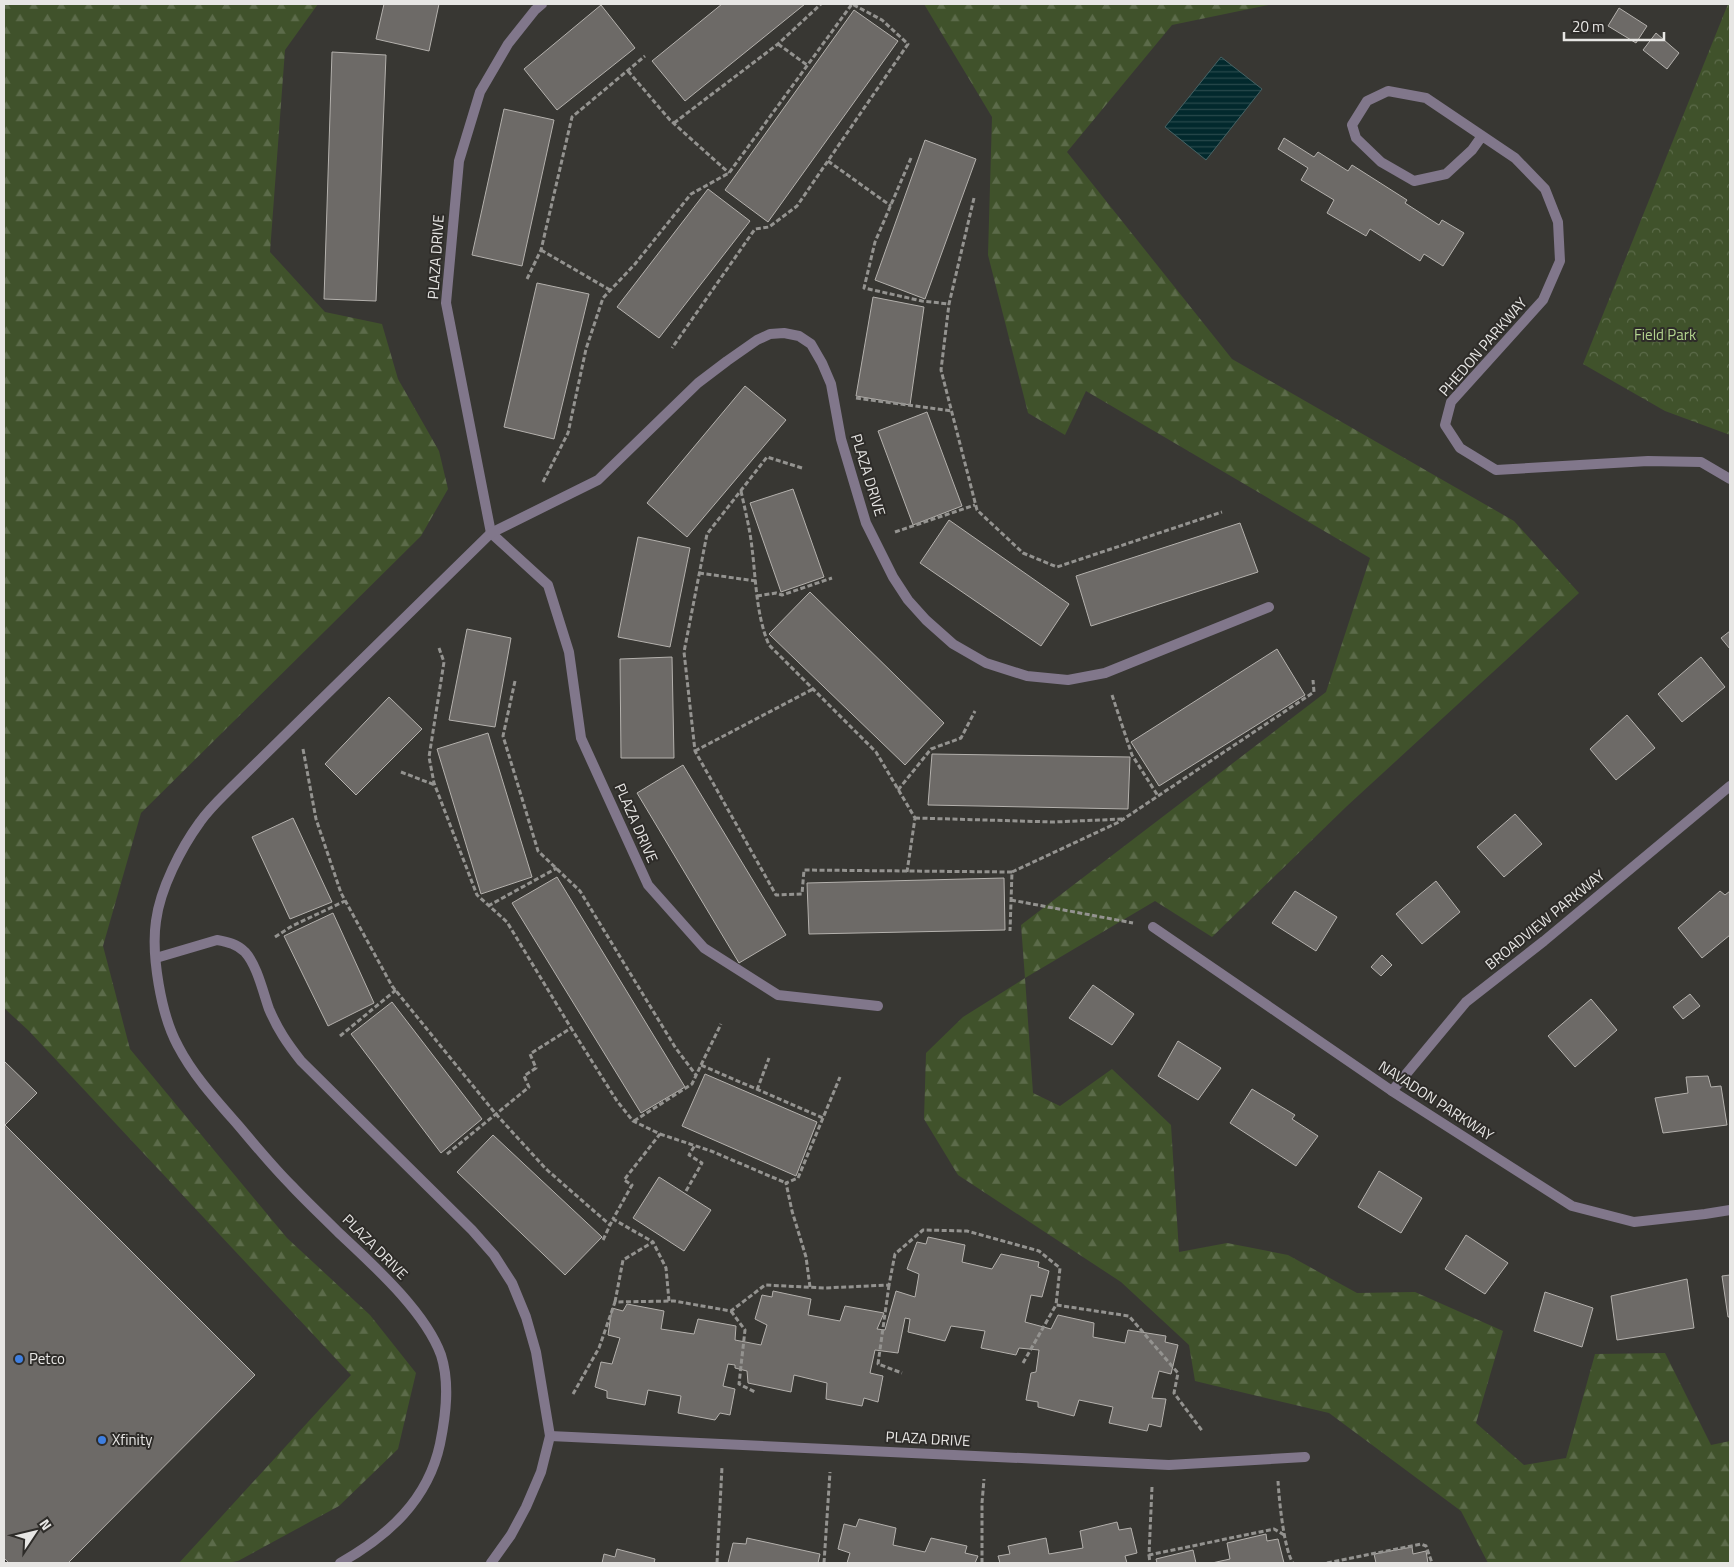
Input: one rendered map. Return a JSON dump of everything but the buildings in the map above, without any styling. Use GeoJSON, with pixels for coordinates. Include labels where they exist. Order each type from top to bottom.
{"type":"FeatureCollection","features":[{"type":"Feature","properties":{"kind":"street","name":"PLAZA DRIVE"},"geometry":{"type":"LineString","coordinates":[[542,4],[508,44],[480,92],[459,161],[446,303],[491,533],[548,585],[569,652],[581,738],[648,885],[704,948],[778,995],[878,1006]]}},
{"type":"Feature","properties":{"kind":"street","name":"PHEDON PARKWAY"},"geometry":{"type":"LineString","coordinates":[[1482,136],[1472,150],[1446,174],[1414,181],[1382,162],[1356,138],[1352,125],[1368,101],[1388,91],[1426,98],[1516,158],[1545,189],[1558,222],[1560,261],[1543,300],[1452,402],[1445,425],[1460,448],[1496,470],[1648,462],[1701,462],[1730,479]]}},
{"type":"Feature","properties":{"kind":"street","name":"PLAZA DRIVE"},"geometry":{"type":"LineString","coordinates":[[340,1563],[383,1536],[408,1511],[426,1482],[439,1449],[446,1418],[446,1382],[440,1354],[427,1328],[404,1297],[291,1186],[202,1083],[177,1044],[163,1007],[156,958],[156,921],[164,891],[175,862],[200,821],[232,787],[491,533],[598,480],[698,383],[757,340],[770,334],[784,333],[799,336],[811,344],[822,363],[831,384],[841,439],[866,523],[908,600],[926,620],[954,644],[986,663],[1026,676],[1068,680],[1105,672],[1268,607]]}},
{"type":"Feature","properties":{"kind":"street","name":"BROADVIEW PARKWAY"},"geometry":{"type":"LineString","coordinates":[[1392,1091],[1466,1002],[1544,942],[1730,786]]}},
{"type":"Feature","properties":{"kind":"street","name":"NAVADON PARKWAY"},"geometry":{"type":"LineString","coordinates":[[1153,927],[1392,1091],[1572,1206],[1634,1222],[1730,1210]]}},
{"type":"Feature","properties":{"kind":"street"},"geometry":{"type":"LineString","coordinates":[[156,958],[217,940],[236,945],[245,952],[252,961],[269,1009],[282,1037],[301,1061],[472,1230],[494,1255],[512,1283],[526,1318],[536,1352],[550,1436],[541,1472],[526,1507],[511,1535],[491,1563]]}},
{"type":"Feature","properties":{"kind":"street","name":"PLAZA DRIVE"},"geometry":{"type":"LineString","coordinates":[[550,1436],[1168,1465],[1305,1456]]}},
{"type":"Feature","properties":{"kind":"path"},"geometry":{"type":"LineString","coordinates":[[674,123],[778,44],[821,4]]}},
{"type":"Feature","properties":{"kind":"path"},"geometry":{"type":"LineString","coordinates":[[540,488],[568,432],[586,349],[603,298],[635,264],[691,194],[729,173],[852,4],[882,20],[908,44],[797,206],[769,227],[755,229],[672,348]]}},
{"type":"Feature","properties":{"kind":"path"},"geometry":{"type":"LineString","coordinates":[[778,44],[807,65]]}},
{"type":"Feature","properties":{"kind":"path"},"geometry":{"type":"LineString","coordinates":[[527,279],[541,250],[572,117],[645,56]]}},
{"type":"Feature","properties":{"kind":"path"},"geometry":{"type":"LineString","coordinates":[[628,70],[674,123],[729,173]]}},
{"type":"Feature","properties":{"kind":"path"},"geometry":{"type":"LineString","coordinates":[[911,158],[875,242],[864,288],[922,301],[949,304]]}},
{"type":"Feature","properties":{"kind":"path"},"geometry":{"type":"LineString","coordinates":[[828,161],[891,206]]}},
{"type":"Feature","properties":{"kind":"path"},"geometry":{"type":"LineString","coordinates":[[974,198],[949,304],[942,370],[977,510],[1023,553],[1057,567],[1222,512]]}},
{"type":"Feature","properties":{"kind":"path"},"geometry":{"type":"LineString","coordinates":[[541,250],[610,290]]}},
{"type":"Feature","properties":{"kind":"path"},"geometry":{"type":"LineString","coordinates":[[833,395],[952,411]]}},
{"type":"Feature","properties":{"kind":"path"},"geometry":{"type":"LineString","coordinates":[[802,468],[767,457],[707,534],[684,652],[695,751],[776,895],[802,894],[804,870],[1012,872],[1124,819],[1314,692],[1314,680]]}},
{"type":"Feature","properties":{"kind":"path"},"geometry":{"type":"LineString","coordinates":[[741,490],[752,546],[757,596],[764,632],[769,644],[876,752],[915,818],[907,872]]}},
{"type":"Feature","properties":{"kind":"path"},"geometry":{"type":"LineString","coordinates":[[874,539],[975,506]]}},
{"type":"Feature","properties":{"kind":"path"},"geometry":{"type":"LineString","coordinates":[[699,573],[756,581]]}},
{"type":"Feature","properties":{"kind":"path"},"geometry":{"type":"LineString","coordinates":[[757,596],[776,593],[782,595],[832,578]]}},
{"type":"Feature","properties":{"kind":"path"},"geometry":{"type":"LineString","coordinates":[[439,648],[444,662],[428,757],[435,785],[477,895],[506,922],[571,1028],[633,1121],[660,1134],[695,1145],[786,1183],[798,1178],[840,1077]]}},
{"type":"Feature","properties":{"kind":"path"},"geometry":{"type":"LineString","coordinates":[[1105,672],[1132,755],[1158,796]]}},
{"type":"Feature","properties":{"kind":"path"},"geometry":{"type":"LineString","coordinates":[[515,681],[503,736],[538,851],[580,890],[675,1047],[696,1075]]}},
{"type":"Feature","properties":{"kind":"path"},"geometry":{"type":"LineString","coordinates":[[695,751],[814,689]]}},
{"type":"Feature","properties":{"kind":"path"},"geometry":{"type":"LineString","coordinates":[[898,790],[931,749],[961,738],[975,712]]}},
{"type":"Feature","properties":{"kind":"path"},"geometry":{"type":"LineString","coordinates":[[298,722],[316,819],[341,893],[396,990],[495,1114],[546,1169],[610,1225]]}},
{"type":"Feature","properties":{"kind":"path"},"geometry":{"type":"LineString","coordinates":[[402,772],[435,785]]}},
{"type":"Feature","properties":{"kind":"path"},"geometry":{"type":"LineString","coordinates":[[915,818],[1054,822],[1124,819]]}},
{"type":"Feature","properties":{"kind":"path"},"geometry":{"type":"LineString","coordinates":[[488,906],[557,868]]}},
{"type":"Feature","properties":{"kind":"path"},"geometry":{"type":"LineString","coordinates":[[1010,931],[1012,872]]}},
{"type":"Feature","properties":{"kind":"path"},"geometry":{"type":"LineString","coordinates":[[1011,900],[1153,927]]}},
{"type":"Feature","properties":{"kind":"path"},"geometry":{"type":"LineString","coordinates":[[275,937],[292,926],[345,901]]}},
{"type":"Feature","properties":{"kind":"path"},"geometry":{"type":"LineString","coordinates":[[340,1036],[396,990]]}},
{"type":"Feature","properties":{"kind":"path"},"geometry":{"type":"LineString","coordinates":[[633,1121],[692,1084],[721,1024]]}},
{"type":"Feature","properties":{"kind":"path"},"geometry":{"type":"LineString","coordinates":[[447,1154],[529,1087],[524,1076],[536,1068],[530,1054],[571,1028]]}},
{"type":"Feature","properties":{"kind":"path"},"geometry":{"type":"LineString","coordinates":[[757,1090],[769,1058]]}},
{"type":"Feature","properties":{"kind":"path"},"geometry":{"type":"LineString","coordinates":[[700,1065],[823,1118]]}},
{"type":"Feature","properties":{"kind":"path"},"geometry":{"type":"LineString","coordinates":[[603,1240],[632,1185],[624,1180],[660,1134]]}},
{"type":"Feature","properties":{"kind":"path"},"geometry":{"type":"LineString","coordinates":[[686,1191],[702,1163],[689,1155],[695,1145]]}},
{"type":"Feature","properties":{"kind":"path"},"geometry":{"type":"LineString","coordinates":[[786,1183],[792,1211],[806,1257],[810,1287]]}},
{"type":"Feature","properties":{"kind":"path"},"geometry":{"type":"LineString","coordinates":[[614,1219],[653,1242],[666,1268],[669,1301]]}},
{"type":"Feature","properties":{"kind":"path"},"geometry":{"type":"LineString","coordinates":[[902,1373],[878,1364],[889,1285],[895,1254],[923,1230],[967,1230],[1039,1251],[1060,1268],[1056,1305],[1023,1363]]}},
{"type":"Feature","properties":{"kind":"path"},"geometry":{"type":"LineString","coordinates":[[573,1394],[599,1348],[615,1302],[623,1260],[653,1242]]}},
{"type":"Feature","properties":{"kind":"path"},"geometry":{"type":"LineString","coordinates":[[615,1302],[669,1301],[731,1310],[764,1285],[810,1287],[889,1285]]}},
{"type":"Feature","properties":{"kind":"path"},"geometry":{"type":"LineString","coordinates":[[1056,1305],[1129,1316],[1178,1373],[1174,1393],[1203,1432]]}},
{"type":"Feature","properties":{"kind":"path"},"geometry":{"type":"LineString","coordinates":[[731,1310],[745,1330],[739,1384],[755,1392]]}},
{"type":"Feature","properties":{"kind":"path"},"geometry":{"type":"LineString","coordinates":[[717,1563],[724,1444]]}},
{"type":"Feature","properties":{"kind":"path"},"geometry":{"type":"LineString","coordinates":[[824,1563],[830,1449]]}},
{"type":"Feature","properties":{"kind":"path"},"geometry":{"type":"LineString","coordinates":[[1279,1501],[1293,1563]]}},
{"type":"Feature","properties":{"kind":"path"},"geometry":{"type":"LineString","coordinates":[[982,1503],[982,1563]]}},
{"type":"Feature","properties":{"kind":"path"},"geometry":{"type":"LineString","coordinates":[[1150,1505],[1150,1563]]}},
{"type":"Feature","properties":{"kind":"path"},"geometry":{"type":"LineString","coordinates":[[1149,1555],[1274,1529],[1286,1536]]}},
{"type":"Feature","properties":{"kind":"path"},"geometry":{"type":"LineString","coordinates":[[1327,1563],[1421,1544],[1426,1546],[1432,1563]]}},
{"type":"Feature","properties":{"kind":"green space"},"geometry":{"type":"Polygon","coordinates":[[[4,4],[318,4],[285,50],[270,252],[325,312],[382,324],[398,379],[439,451],[448,489],[421,536],[141,813],[103,946],[130,1049],[287,1238],[370,1315],[416,1373],[398,1449],[339,1506],[238,1561],[227,1563],[179,1563],[351,1375],[29,1031],[4,1008],[4,4]]]}},
{"type":"Feature","properties":{"kind":"green space"},"geometry":{"type":"Polygon","coordinates":[[[924,4],[1273,4],[1172,25],[1067,152],[1232,359],[1514,521],[1579,593],[1347,806],[1212,937],[1155,901],[1025,978],[1021,925],[1326,692],[1370,558],[1086,391],[1065,435],[1028,413],[988,255],[992,117],[924,4]]]}},
{"type":"Feature","properties":{"kind":"green space","name":"Field Park"},"geometry":{"type":"Polygon","coordinates":[[[1728,4],[1730,4],[1730,435],[1665,411],[1583,364],[1728,4]]]}},
{"type":"Feature","properties":{"kind":"green space"},"geometry":{"type":"Polygon","coordinates":[[[1025,978],[1033,1093],[1060,1106],[1112,1069],[1171,1125],[1179,1252],[1227,1243],[1288,1255],[1357,1293],[1415,1292],[1503,1331],[1476,1423],[1524,1465],[1566,1458],[1595,1354],[1665,1353],[1711,1445],[1730,1441],[1730,1563],[1488,1563],[1461,1511],[1329,1413],[1195,1381],[1189,1345],[1121,1282],[958,1175],[924,1119],[926,1053],[963,1017],[1025,978]]]}},
{"type":"Feature","properties":{"kind":"water"},"geometry":{"type":"Polygon","coordinates":[[[1221,57],[1262,89],[1206,160],[1165,127],[1221,57]]]}},
{"type":"Feature","properties":{"kind":"place","name":"Petco"},"geometry":{"type":"Point","coordinates":[19,1359]}},
{"type":"Feature","properties":{"kind":"place","name":"Xfinity"},"geometry":{"type":"Point","coordinates":[102,1440]}}]}
